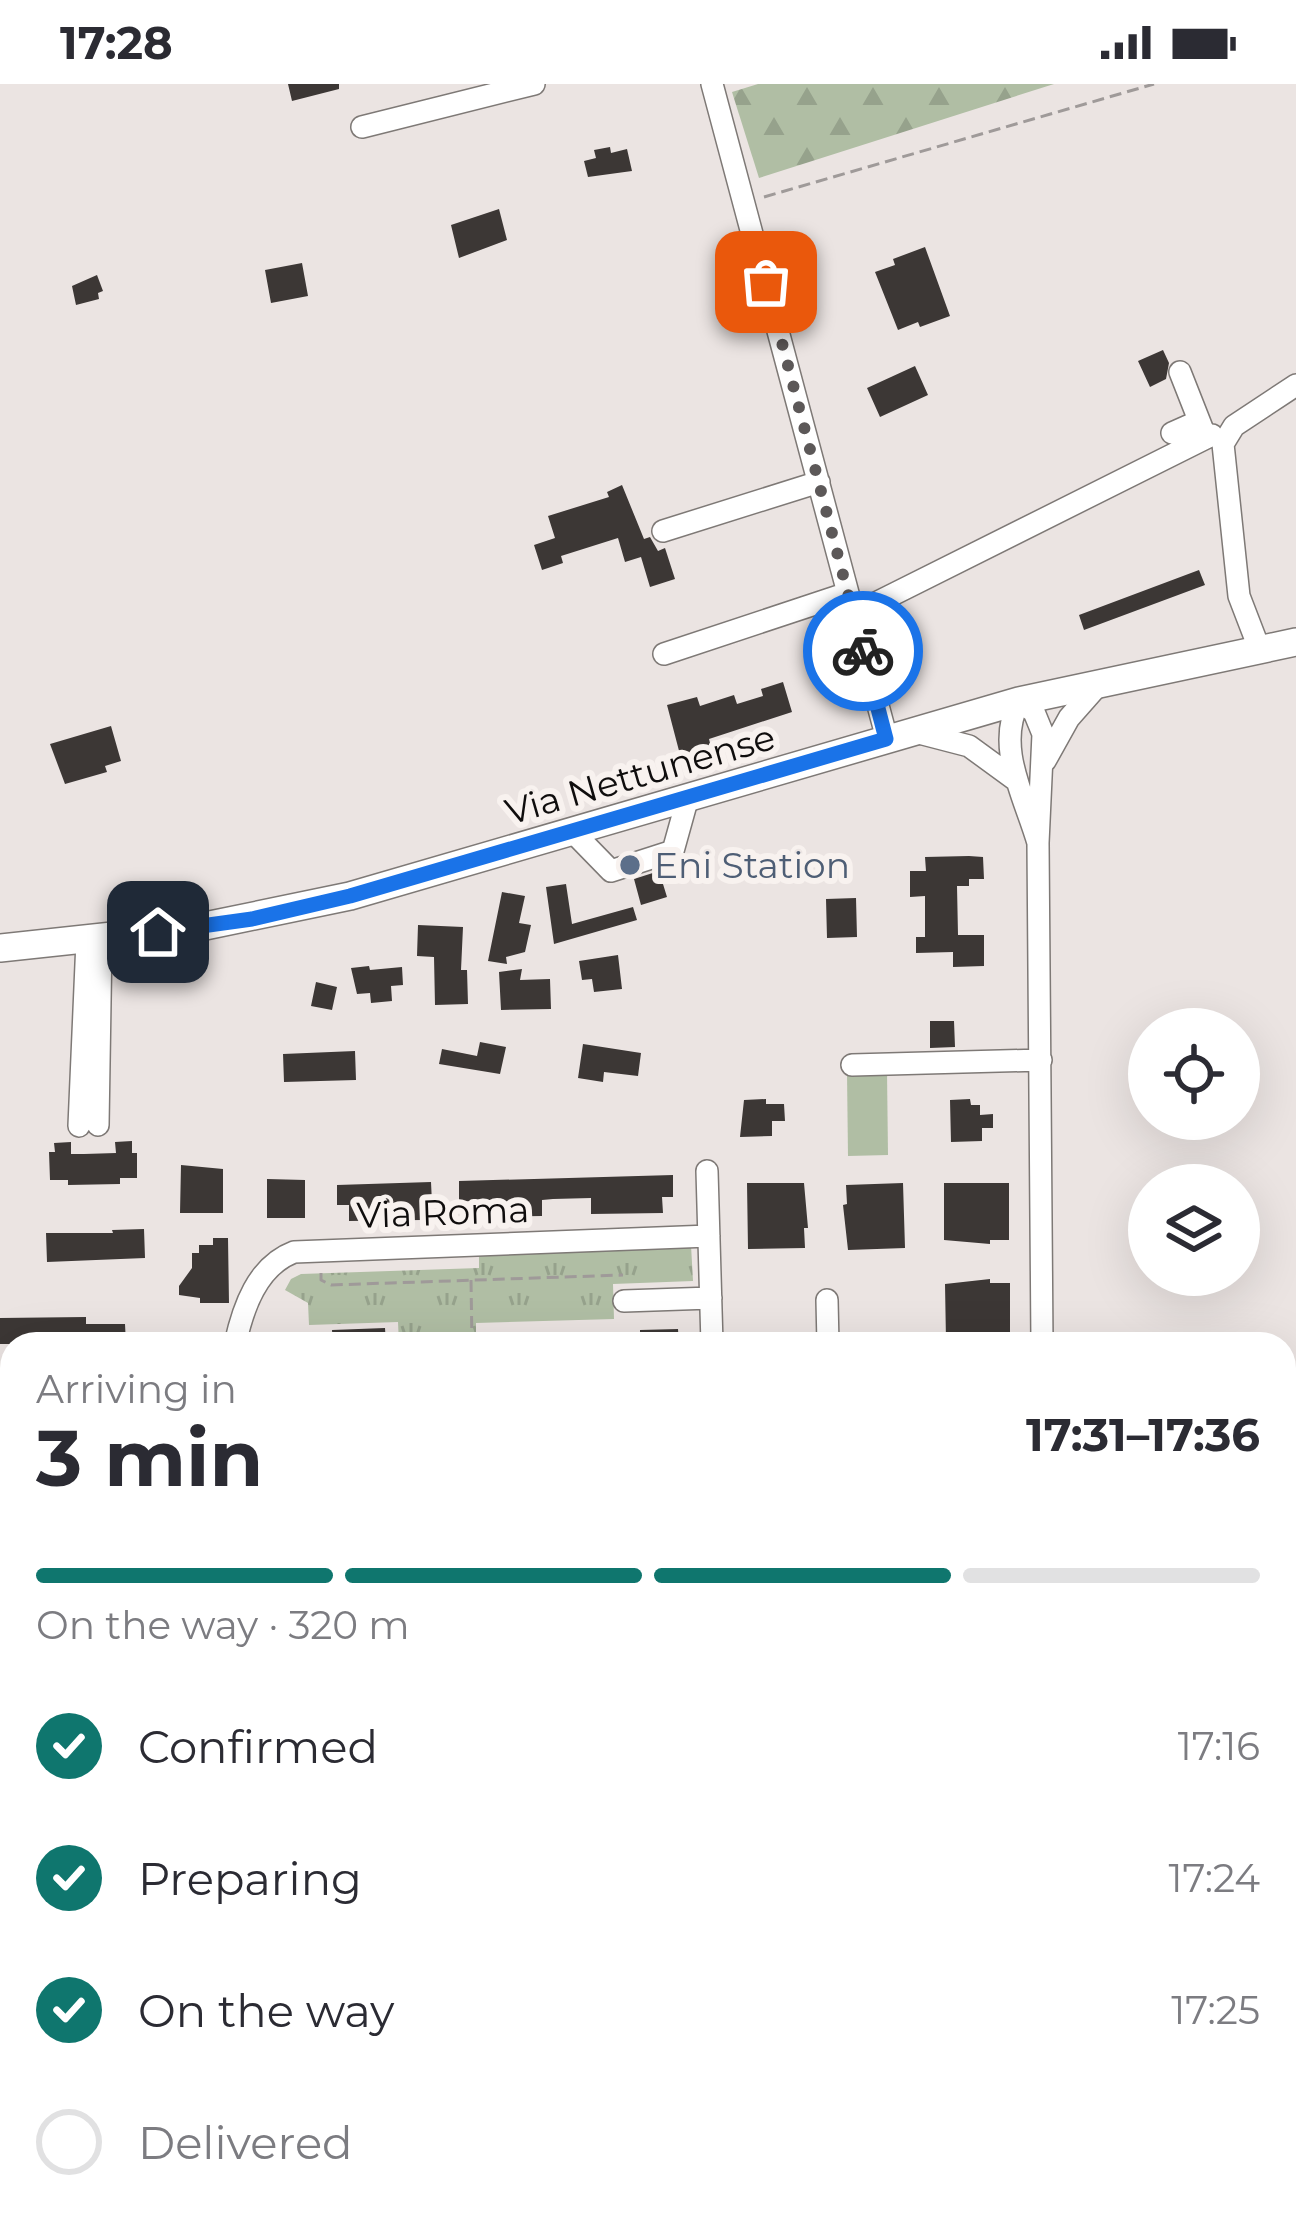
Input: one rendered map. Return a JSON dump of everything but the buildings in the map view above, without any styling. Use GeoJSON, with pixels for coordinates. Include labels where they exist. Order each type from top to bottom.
{"type":"FeatureCollection","features":[{"type":"Feature","properties":{"kind":"main road","name":"Via Nettunense"},"geometry":{"type":"LineString","coordinates":[[0,948],[252,919],[350,896],[1019,701],[1296,642]]}},
{"type":"Feature","properties":{"kind":"street"},"geometry":{"type":"LineString","coordinates":[[362,127],[534,84]]}},
{"type":"Feature","properties":{"kind":"street"},"geometry":{"type":"LineString","coordinates":[[712,84],[851,603],[900,735],[968,746],[1017,781]]}},
{"type":"Feature","properties":{"kind":"street"},"geometry":{"type":"LineString","coordinates":[[1180,373],[1206,431]]}},
{"type":"Feature","properties":{"kind":"street"},"geometry":{"type":"LineString","coordinates":[[1259,648],[1239,596],[1223,445],[1234,426],[1296,385]]}},
{"type":"Feature","properties":{"kind":"street"},"geometry":{"type":"LineString","coordinates":[[1172,433],[1206,431]]}},
{"type":"Feature","properties":{"kind":"street"},"geometry":{"type":"LineString","coordinates":[[664,654],[851,603],[1206,431]]}},
{"type":"Feature","properties":{"kind":"street"},"geometry":{"type":"LineString","coordinates":[[663,531],[819,482]]}},
{"type":"Feature","properties":{"kind":"street"},"geometry":{"type":"LineString","coordinates":[[1042,767],[1069,718],[1101,682]]}},
{"type":"Feature","properties":{"kind":"street"},"geometry":{"type":"LineString","coordinates":[[1038,843],[1017,781],[1009,727],[1019,701],[1042,726],[1038,843],[1042,1332]]}},
{"type":"Feature","properties":{"kind":"street"},"geometry":{"type":"LineString","coordinates":[[572,831],[611,871],[674,851],[688,797]]}},
{"type":"Feature","properties":{"kind":"street"},"geometry":{"type":"LineString","coordinates":[[88,1125],[94,940]]}},
{"type":"Feature","properties":{"kind":"street"},"geometry":{"type":"LineString","coordinates":[[852,1066],[1041,1060]]}},
{"type":"Feature","properties":{"kind":"street"},"geometry":{"type":"LineString","coordinates":[[707,1171],[712,1332]]}},
{"type":"Feature","properties":{"kind":"street","name":"Via Roma"},"geometry":{"type":"LineString","coordinates":[[239,1332],[253,1292],[270,1266],[294,1252],[709,1236]]}},
{"type":"Feature","properties":{"kind":"street"},"geometry":{"type":"LineString","coordinates":[[624,1301],[711,1298]]}},
{"type":"Feature","properties":{"kind":"street"},"geometry":{"type":"LineString","coordinates":[[827,1300],[828,1332]]}},
{"type":"Feature","properties":{"kind":"path"},"geometry":{"type":"LineString","coordinates":[[745,202],[1154,84]]}},
{"type":"Feature","properties":{"kind":"path"},"geometry":{"type":"LineString","coordinates":[[321,1250],[321,1280],[331,1285],[623,1276],[624,1301]]}},
{"type":"Feature","properties":{"kind":"path"},"geometry":{"type":"LineString","coordinates":[[471,1280],[472,1332]]}},
{"type":"Feature","properties":{"kind":"green space"},"geometry":{"type":"Polygon","coordinates":[[[758,84],[1054,84],[759,178],[732,92],[758,84]]]}},
{"type":"Feature","properties":{"kind":"green space"},"geometry":{"type":"Polygon","coordinates":[[[887,1072],[888,1155],[848,1156],[847,1073],[887,1072]]]}},
{"type":"Feature","properties":{"kind":"green space"},"geometry":{"type":"Polygon","coordinates":[[[691,1245],[693,1281],[613,1284],[614,1319],[476,1323],[476,1332],[398,1332],[398,1322],[309,1325],[308,1303],[285,1290],[301,1274],[479,1268],[479,1252],[691,1245]]]}},
{"type":"Feature","properties":{"kind":"way so far"},"geometry":{"type":"LineString","coordinates":[[766,282],[863,651]]}},
{"type":"Feature","properties":{"kind":"place","name":"Eni Station"},"geometry":{"type":"Point","coordinates":[630,865]}},
{"type":"Feature","properties":{"kind":"route"},"geometry":{"type":"LineString","coordinates":[[158,932],[252,919],[350,896],[886,739],[863,651]]}}]}
